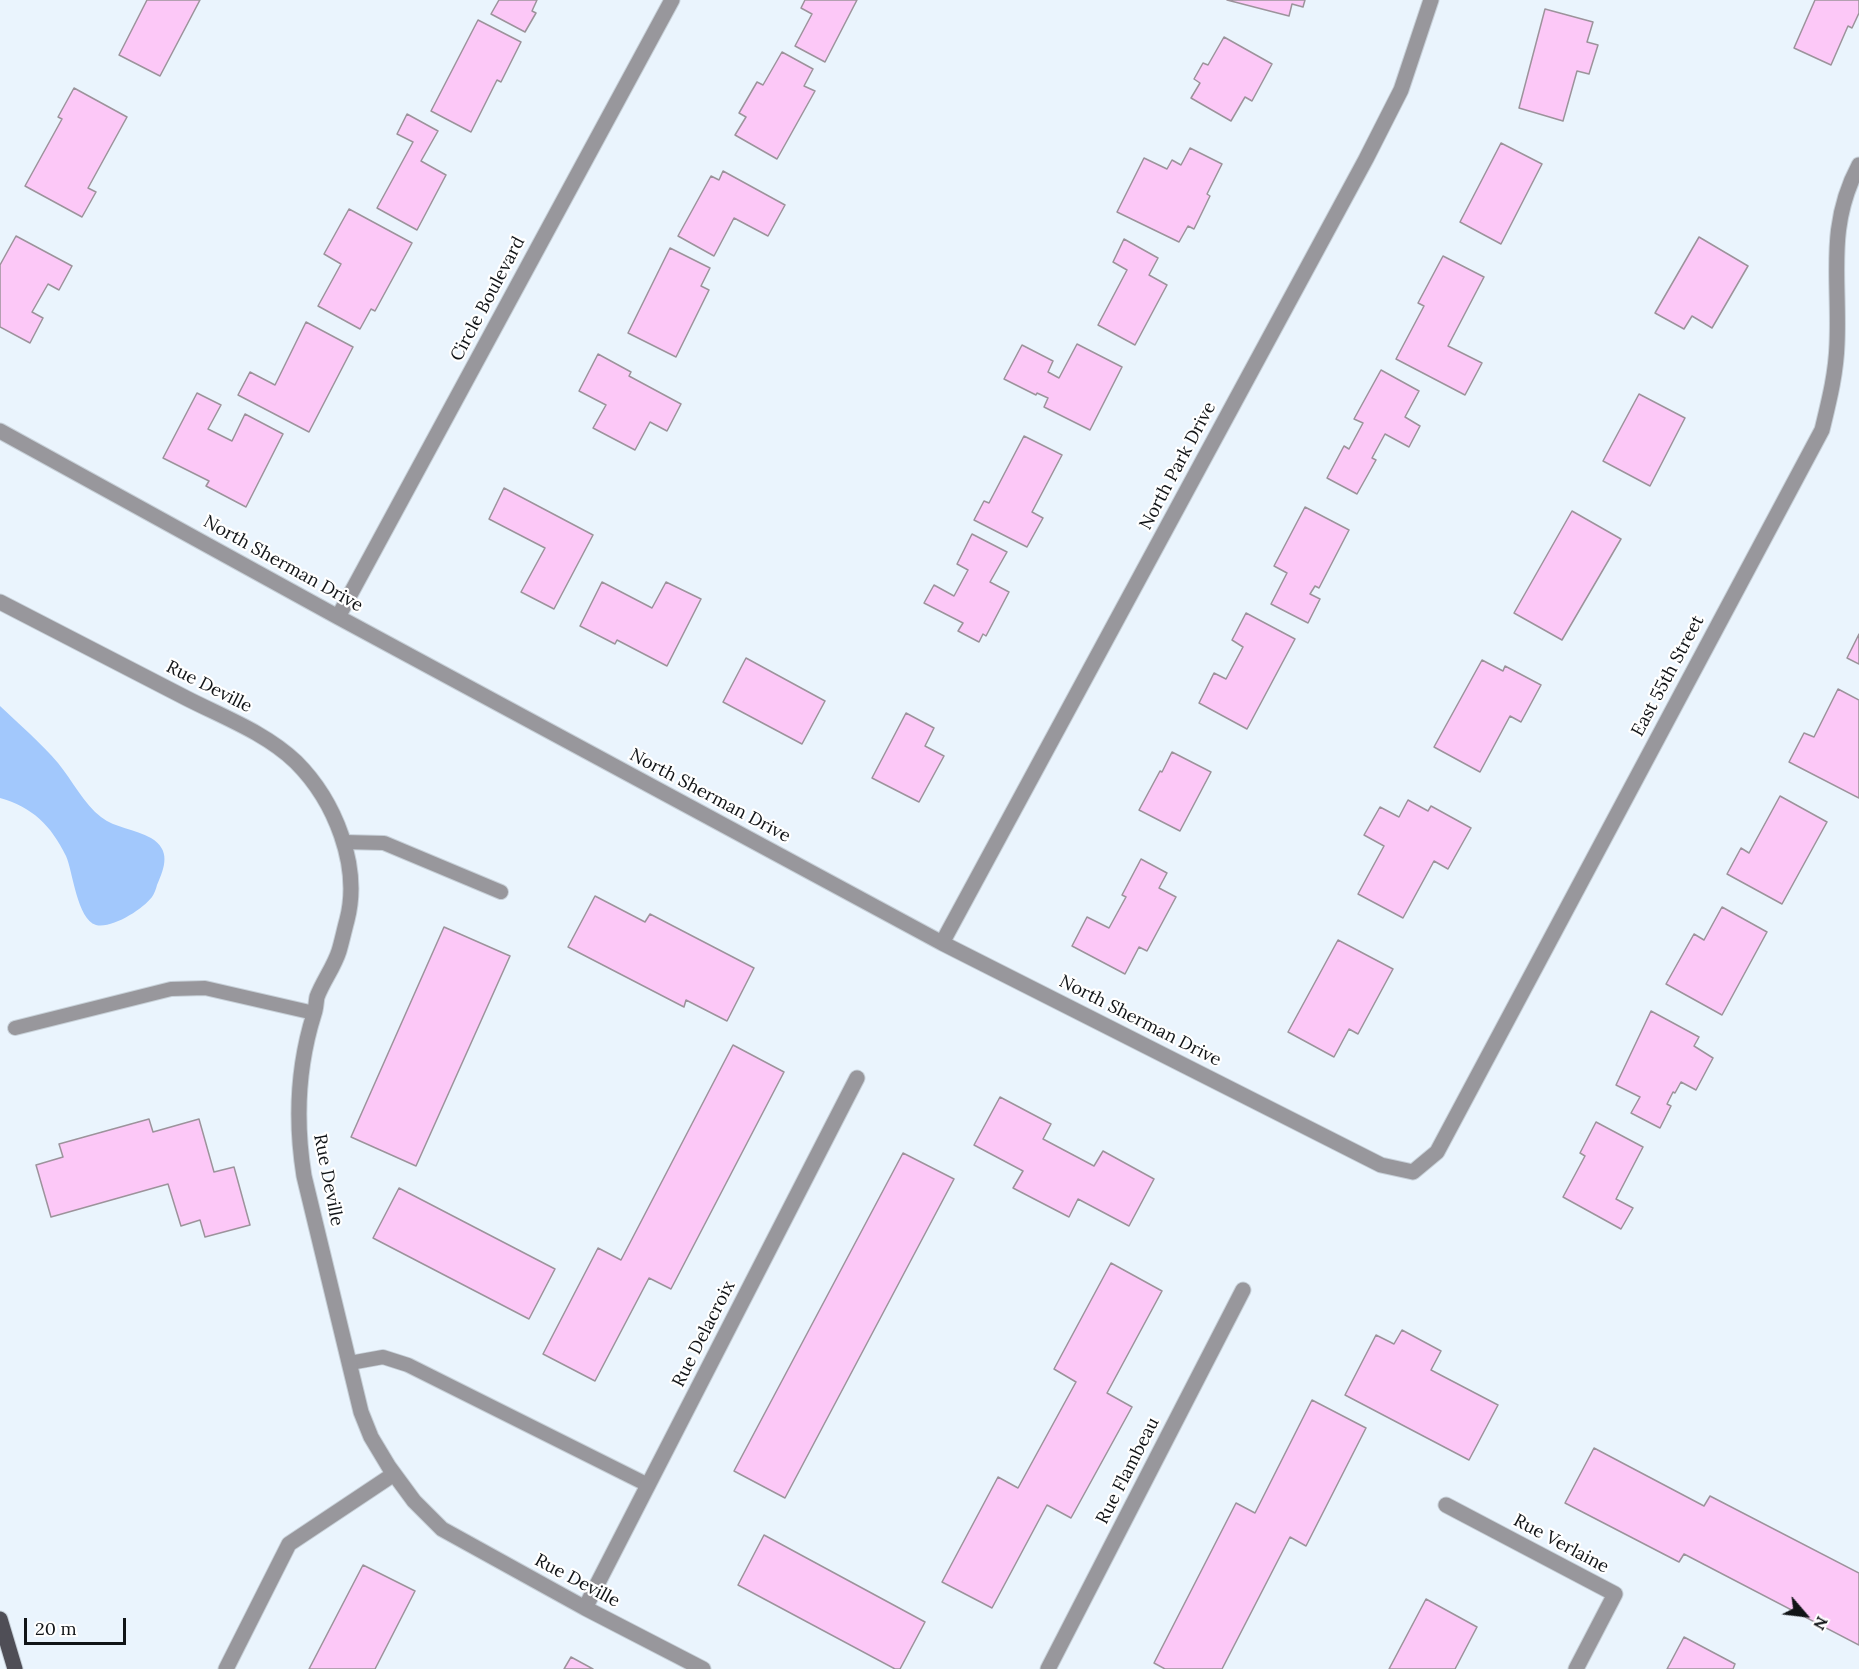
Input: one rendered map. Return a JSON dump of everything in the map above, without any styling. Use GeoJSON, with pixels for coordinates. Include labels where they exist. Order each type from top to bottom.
{"type":"FeatureCollection","features":[{"type":"Feature","properties":{"kind":"main road"},"geometry":{"type":"LineString","coordinates":[[0,1619],[15,1669]]}},
{"type":"Feature","properties":{"kind":"street","name":"Circle Boulevard"},"geometry":{"type":"LineString","coordinates":[[338,617],[672,0]]}},
{"type":"Feature","properties":{"kind":"street","name":"North Park Drive"},"geometry":{"type":"LineString","coordinates":[[942,943],[1366,159],[1401,90],[1431,0]]}},
{"type":"Feature","properties":{"kind":"street","name":"East 55th Street"},"geometry":{"type":"LineString","coordinates":[[1413,1172],[1437,1152],[1822,430],[1835,374],[1839,218],[1844,198],[1859,165]]}},
{"type":"Feature","properties":{"kind":"street","name":"North Sherman Drive"},"geometry":{"type":"LineString","coordinates":[[0,431],[338,617],[942,943],[1381,1165],[1413,1172]]}},
{"type":"Feature","properties":{"kind":"street","name":"Rue Deville"},"geometry":{"type":"LineString","coordinates":[[0,602],[255,733],[282,751],[306,773],[324,798],[344,842],[349,873],[350,905],[339,951],[318,996],[309,1028],[300,1077],[298,1143],[361,1412],[371,1437],[414,1501],[442,1529],[585,1608],[703,1669]]}},
{"type":"Feature","properties":{"kind":"street","name":"Rue Delacroix"},"geometry":{"type":"LineString","coordinates":[[585,1608],[857,1078]]}},
{"type":"Feature","properties":{"kind":"street","name":"Rue Flambeau"},"geometry":{"type":"LineString","coordinates":[[1047,1669],[1244,1290]]}},
{"type":"Feature","properties":{"kind":"street"},"geometry":{"type":"LineString","coordinates":[[226,1669],[289,1544],[394,1474]]}},
{"type":"Feature","properties":{"kind":"street","name":"Rue Verlaine"},"geometry":{"type":"LineString","coordinates":[[1446,1505],[1615,1594],[1576,1669]]}},
{"type":"Feature","properties":{"kind":"lane"},"geometry":{"type":"LineString","coordinates":[[344,842],[384,843],[501,892]]}},
{"type":"Feature","properties":{"kind":"lane"},"geometry":{"type":"LineString","coordinates":[[15,1028],[171,989],[205,988],[315,1013]]}},
{"type":"Feature","properties":{"kind":"lane"},"geometry":{"type":"LineString","coordinates":[[350,1363],[383,1358],[408,1365],[648,1485]]}},
{"type":"Feature","properties":{"kind":"water"},"geometry":{"type":"Polygon","coordinates":[[[0,706],[51,756],[95,812],[112,824],[151,838],[162,848],[164,865],[155,891],[148,902],[135,912],[110,924],[96,925],[90,921],[80,905],[69,863],[54,835],[31,812],[0,798],[0,706]]]}},
{"type":"Feature","properties":{"kind":"building"},"geometry":{"type":"Polygon","coordinates":[[[147,0],[200,0],[160,76],[119,55],[147,0]]]}},
{"type":"Feature","properties":{"kind":"building"},"geometry":{"type":"Polygon","coordinates":[[[499,0],[537,0],[532,11],[536,13],[525,32],[491,14],[499,0]]]}},
{"type":"Feature","properties":{"kind":"building"},"geometry":{"type":"Polygon","coordinates":[[[805,0],[857,0],[825,62],[795,46],[812,14],[801,8],[805,0]]]}},
{"type":"Feature","properties":{"kind":"building"},"geometry":{"type":"Polygon","coordinates":[[[1227,0],[1305,0],[1303,7],[1292,4],[1289,16],[1227,0]]]}},
{"type":"Feature","properties":{"kind":"building"},"geometry":{"type":"Polygon","coordinates":[[[1815,0],[1859,0],[1859,13],[1852,28],[1848,26],[1831,65],[1794,48],[1815,0]]]}},
{"type":"Feature","properties":{"kind":"building"},"geometry":{"type":"Polygon","coordinates":[[[1545,9],[1593,22],[1587,42],[1598,45],[1589,74],[1577,71],[1563,121],[1519,108],[1545,9]]]}},
{"type":"Feature","properties":{"kind":"building"},"geometry":{"type":"Polygon","coordinates":[[[478,20],[521,42],[501,82],[497,80],[471,132],[431,111],[478,20]]]}},
{"type":"Feature","properties":{"kind":"building"},"geometry":{"type":"Polygon","coordinates":[[[1224,37],[1272,64],[1252,101],[1245,97],[1231,121],[1191,98],[1200,83],[1194,79],[1203,63],[1208,65],[1224,37]]]}},
{"type":"Feature","properties":{"kind":"building"},"geometry":{"type":"Polygon","coordinates":[[[782,52],[813,69],[804,86],[815,91],[777,159],[735,135],[746,117],[739,113],[757,82],[763,85],[782,52]]]}},
{"type":"Feature","properties":{"kind":"building"},"geometry":{"type":"Polygon","coordinates":[[[74,88],[127,117],[88,188],[96,192],[82,217],[25,186],[62,119],[58,117],[74,88]]]}},
{"type":"Feature","properties":{"kind":"building"},"geometry":{"type":"Polygon","coordinates":[[[407,114],[438,131],[421,161],[446,175],[417,230],[377,208],[413,142],[397,134],[407,114]]]}},
{"type":"Feature","properties":{"kind":"building"},"geometry":{"type":"Polygon","coordinates":[[[1501,143],[1542,164],[1501,244],[1460,222],[1501,143]]]}},
{"type":"Feature","properties":{"kind":"building"},"geometry":{"type":"Polygon","coordinates":[[[1190,148],[1222,164],[1207,194],[1210,196],[1194,229],[1188,226],[1179,242],[1117,212],[1144,158],[1167,169],[1172,160],[1181,165],[1190,148]]]}},
{"type":"Feature","properties":{"kind":"building"},"geometry":{"type":"Polygon","coordinates":[[[723,171],[785,205],[768,236],[734,218],[714,256],[678,236],[711,176],[719,180],[723,171]]]}},
{"type":"Feature","properties":{"kind":"building"},"geometry":{"type":"Polygon","coordinates":[[[349,209],[412,243],[375,311],[371,309],[360,329],[318,306],[341,264],[324,254],[349,209]]]}},
{"type":"Feature","properties":{"kind":"building"},"geometry":{"type":"Polygon","coordinates":[[[16,236],[72,266],[59,290],[48,284],[32,312],[43,318],[30,343],[0,327],[0,265],[16,236]]]}},
{"type":"Feature","properties":{"kind":"building"},"geometry":{"type":"Polygon","coordinates":[[[1699,237],[1748,266],[1712,328],[1692,316],[1684,329],[1655,313],[1699,237]]]}},
{"type":"Feature","properties":{"kind":"building"},"geometry":{"type":"Polygon","coordinates":[[[1124,239],[1158,258],[1149,275],[1167,285],[1135,345],[1098,325],[1127,270],[1113,262],[1124,239]]]}},
{"type":"Feature","properties":{"kind":"building"},"geometry":{"type":"Polygon","coordinates":[[[670,248],[710,268],[701,286],[709,290],[676,357],[628,333],[670,248]]]}},
{"type":"Feature","properties":{"kind":"building"},"geometry":{"type":"Polygon","coordinates":[[[1443,256],[1484,277],[1448,346],[1482,363],[1465,395],[1396,359],[1424,306],[1418,303],[1443,256]]]}},
{"type":"Feature","properties":{"kind":"building"},"geometry":{"type":"Polygon","coordinates":[[[306,322],[353,347],[309,432],[238,395],[250,372],[275,385],[306,322]]]}},
{"type":"Feature","properties":{"kind":"building"},"geometry":{"type":"Polygon","coordinates":[[[1077,344],[1122,367],[1090,430],[1044,407],[1048,398],[1037,393],[1036,395],[1004,379],[1022,345],[1053,361],[1048,372],[1059,378],[1077,344]]]}},
{"type":"Feature","properties":{"kind":"building"},"geometry":{"type":"Polygon","coordinates":[[[598,354],[631,372],[629,376],[681,404],[667,431],[650,422],[635,450],[593,428],[606,405],[579,391],[598,354]]]}},
{"type":"Feature","properties":{"kind":"building"},"geometry":{"type":"Polygon","coordinates":[[[1381,370],[1419,391],[1405,417],[1420,426],[1409,447],[1385,434],[1372,458],[1376,460],[1357,494],[1327,478],[1344,446],[1349,449],[1363,423],[1354,419],[1381,370]]]}},
{"type":"Feature","properties":{"kind":"building"},"geometry":{"type":"Polygon","coordinates":[[[197,393],[221,405],[208,429],[232,441],[245,414],[283,434],[246,507],[206,486],[209,481],[163,458],[197,393]]]}},
{"type":"Feature","properties":{"kind":"building"},"geometry":{"type":"Polygon","coordinates":[[[1639,394],[1685,418],[1650,486],[1603,461],[1639,394]]]}},
{"type":"Feature","properties":{"kind":"building"},"geometry":{"type":"Polygon","coordinates":[[[1024,436],[1062,455],[1032,512],[1043,518],[1027,547],[974,520],[984,501],[989,503],[1024,436]]]}},
{"type":"Feature","properties":{"kind":"building"},"geometry":{"type":"Polygon","coordinates":[[[504,488],[593,535],[554,609],[521,592],[545,548],[489,519],[504,488]]]}},
{"type":"Feature","properties":{"kind":"building"},"geometry":{"type":"Polygon","coordinates":[[[1305,507],[1349,530],[1319,588],[1315,586],[1310,594],[1320,599],[1308,623],[1271,604],[1287,573],[1274,566],[1305,507]]]}},
{"type":"Feature","properties":{"kind":"building"},"geometry":{"type":"Polygon","coordinates":[[[1572,511],[1621,539],[1562,640],[1514,613],[1572,511]]]}},
{"type":"Feature","properties":{"kind":"building"},"geometry":{"type":"Polygon","coordinates":[[[972,534],[1007,552],[990,582],[1009,592],[986,636],[983,634],[979,642],[958,631],[963,623],[924,603],[934,585],[954,596],[968,570],[957,564],[972,534]]]}},
{"type":"Feature","properties":{"kind":"building"},"geometry":{"type":"Polygon","coordinates":[[[602,582],[652,608],[666,582],[701,599],[667,666],[617,640],[615,644],[580,626],[602,582]]]}},
{"type":"Feature","properties":{"kind":"building"},"geometry":{"type":"Polygon","coordinates":[[[1246,613],[1295,639],[1247,729],[1199,703],[1214,673],[1226,679],[1243,647],[1232,640],[1246,613]]]}},
{"type":"Feature","properties":{"kind":"building"},"geometry":{"type":"Polygon","coordinates":[[[1859,634],[1859,664],[1847,658],[1859,634]]]}},
{"type":"Feature","properties":{"kind":"building"},"geometry":{"type":"Polygon","coordinates":[[[746,658],[825,701],[802,744],[723,702],[746,658]]]}},
{"type":"Feature","properties":{"kind":"building"},"geometry":{"type":"Polygon","coordinates":[[[1482,660],[1503,671],[1505,666],[1541,685],[1521,722],[1510,716],[1480,772],[1434,747],[1482,660]]]}},
{"type":"Feature","properties":{"kind":"building"},"geometry":{"type":"Polygon","coordinates":[[[1838,689],[1859,700],[1859,798],[1789,762],[1804,733],[1814,737],[1838,689]]]}},
{"type":"Feature","properties":{"kind":"building"},"geometry":{"type":"Polygon","coordinates":[[[906,713],[934,728],[925,746],[944,756],[919,802],[872,778],[906,713]]]}},
{"type":"Feature","properties":{"kind":"building"},"geometry":{"type":"Polygon","coordinates":[[[1172,752],[1211,772],[1180,831],[1139,810],[1172,752]]]}},
{"type":"Feature","properties":{"kind":"building"},"geometry":{"type":"Polygon","coordinates":[[[1780,796],[1827,822],[1782,904],[1727,874],[1741,848],[1749,853],[1780,796]]]}},
{"type":"Feature","properties":{"kind":"building"},"geometry":{"type":"Polygon","coordinates":[[[1408,800],[1428,811],[1431,806],[1471,828],[1448,869],[1434,861],[1403,918],[1358,894],[1384,846],[1364,835],[1380,807],[1399,817],[1408,800]]]}},
{"type":"Feature","properties":{"kind":"building"},"geometry":{"type":"Polygon","coordinates":[[[1141,859],[1167,873],[1159,888],[1176,897],[1147,951],[1139,947],[1125,974],[1072,946],[1087,917],[1109,928],[1126,897],[1122,895],[1141,859]]]}},
{"type":"Feature","properties":{"kind":"building"},"geometry":{"type":"Polygon","coordinates":[[[595,896],[645,922],[650,914],[754,968],[727,1021],[686,1000],[684,1007],[568,947],[595,896]]]}},
{"type":"Feature","properties":{"kind":"building"},"geometry":{"type":"Polygon","coordinates":[[[1722,907],[1767,932],[1722,1015],[1666,984],[1694,934],[1704,940],[1722,907]]]}},
{"type":"Feature","properties":{"kind":"building"},"geometry":{"type":"Polygon","coordinates":[[[444,927],[510,956],[416,1166],[351,1137],[444,927]]]}},
{"type":"Feature","properties":{"kind":"building"},"geometry":{"type":"Polygon","coordinates":[[[1338,940],[1393,969],[1358,1034],[1349,1029],[1334,1057],[1288,1032],[1338,940]]]}},
{"type":"Feature","properties":{"kind":"building"},"geometry":{"type":"Polygon","coordinates":[[[1651,1011],[1699,1037],[1694,1046],[1713,1058],[1696,1090],[1681,1082],[1675,1093],[1673,1092],[1667,1104],[1671,1106],[1660,1128],[1631,1113],[1640,1097],[1616,1085],[1651,1011]]]}},
{"type":"Feature","properties":{"kind":"building"},"geometry":{"type":"Polygon","coordinates":[[[733,1045],[784,1072],[671,1289],[649,1278],[595,1381],[543,1354],[598,1248],[621,1260],[733,1045]]]}},
{"type":"Feature","properties":{"kind":"building"},"geometry":{"type":"Polygon","coordinates":[[[1000,1097],[1051,1124],[1043,1139],[1094,1166],[1103,1151],[1154,1179],[1129,1226],[1078,1199],[1069,1217],[1013,1188],[1023,1171],[974,1145],[1000,1097]]]}},
{"type":"Feature","properties":{"kind":"building"},"geometry":{"type":"Polygon","coordinates":[[[149,1119],[153,1132],[199,1119],[214,1172],[234,1167],[250,1225],[205,1237],[200,1220],[181,1226],[168,1184],[51,1217],[36,1165],[63,1157],[59,1144],[149,1119]]]}},
{"type":"Feature","properties":{"kind":"building"},"geometry":{"type":"Polygon","coordinates":[[[1596,1122],[1643,1147],[1616,1199],[1633,1208],[1621,1229],[1563,1197],[1585,1156],[1580,1153],[1596,1122]]]}},
{"type":"Feature","properties":{"kind":"building"},"geometry":{"type":"Polygon","coordinates":[[[903,1153],[954,1179],[785,1498],[734,1471],[903,1153]]]}},
{"type":"Feature","properties":{"kind":"building"},"geometry":{"type":"Polygon","coordinates":[[[399,1188],[555,1269],[529,1319],[373,1238],[399,1188]]]}},
{"type":"Feature","properties":{"kind":"building"},"geometry":{"type":"Polygon","coordinates":[[[1111,1263],[1162,1291],[1107,1393],[1132,1407],[1071,1518],[1047,1505],[992,1608],[942,1582],[998,1477],[1018,1488],[1076,1382],[1054,1369],[1111,1263]]]}},
{"type":"Feature","properties":{"kind":"building"},"geometry":{"type":"Polygon","coordinates":[[[1402,1330],[1441,1351],[1431,1370],[1498,1405],[1469,1460],[1345,1395],[1376,1335],[1394,1344],[1402,1330]]]}},
{"type":"Feature","properties":{"kind":"building"},"geometry":{"type":"Polygon","coordinates":[[[1312,1400],[1366,1428],[1306,1546],[1290,1537],[1222,1669],[1165,1669],[1154,1663],[1236,1503],[1255,1513],[1312,1400]]]}},
{"type":"Feature","properties":{"kind":"building"},"geometry":{"type":"Polygon","coordinates":[[[1594,1448],[1704,1506],[1710,1496],[1859,1573],[1859,1645],[1684,1554],[1679,1562],[1565,1503],[1594,1448]]]}},
{"type":"Feature","properties":{"kind":"building"},"geometry":{"type":"Polygon","coordinates":[[[764,1535],[925,1622],[900,1669],[895,1669],[738,1585],[764,1535]]]}},
{"type":"Feature","properties":{"kind":"building"},"geometry":{"type":"Polygon","coordinates":[[[363,1565],[415,1591],[375,1669],[309,1669],[363,1565]]]}},
{"type":"Feature","properties":{"kind":"building"},"geometry":{"type":"Polygon","coordinates":[[[1426,1599],[1477,1627],[1455,1669],[1389,1669],[1426,1599]]]}},
{"type":"Feature","properties":{"kind":"building"},"geometry":{"type":"Polygon","coordinates":[[[1684,1637],[1735,1664],[1733,1669],[1667,1669],[1684,1637]]]}},
{"type":"Feature","properties":{"kind":"building"},"geometry":{"type":"Polygon","coordinates":[[[571,1657],[593,1669],[564,1669],[571,1657]]]}}]}
